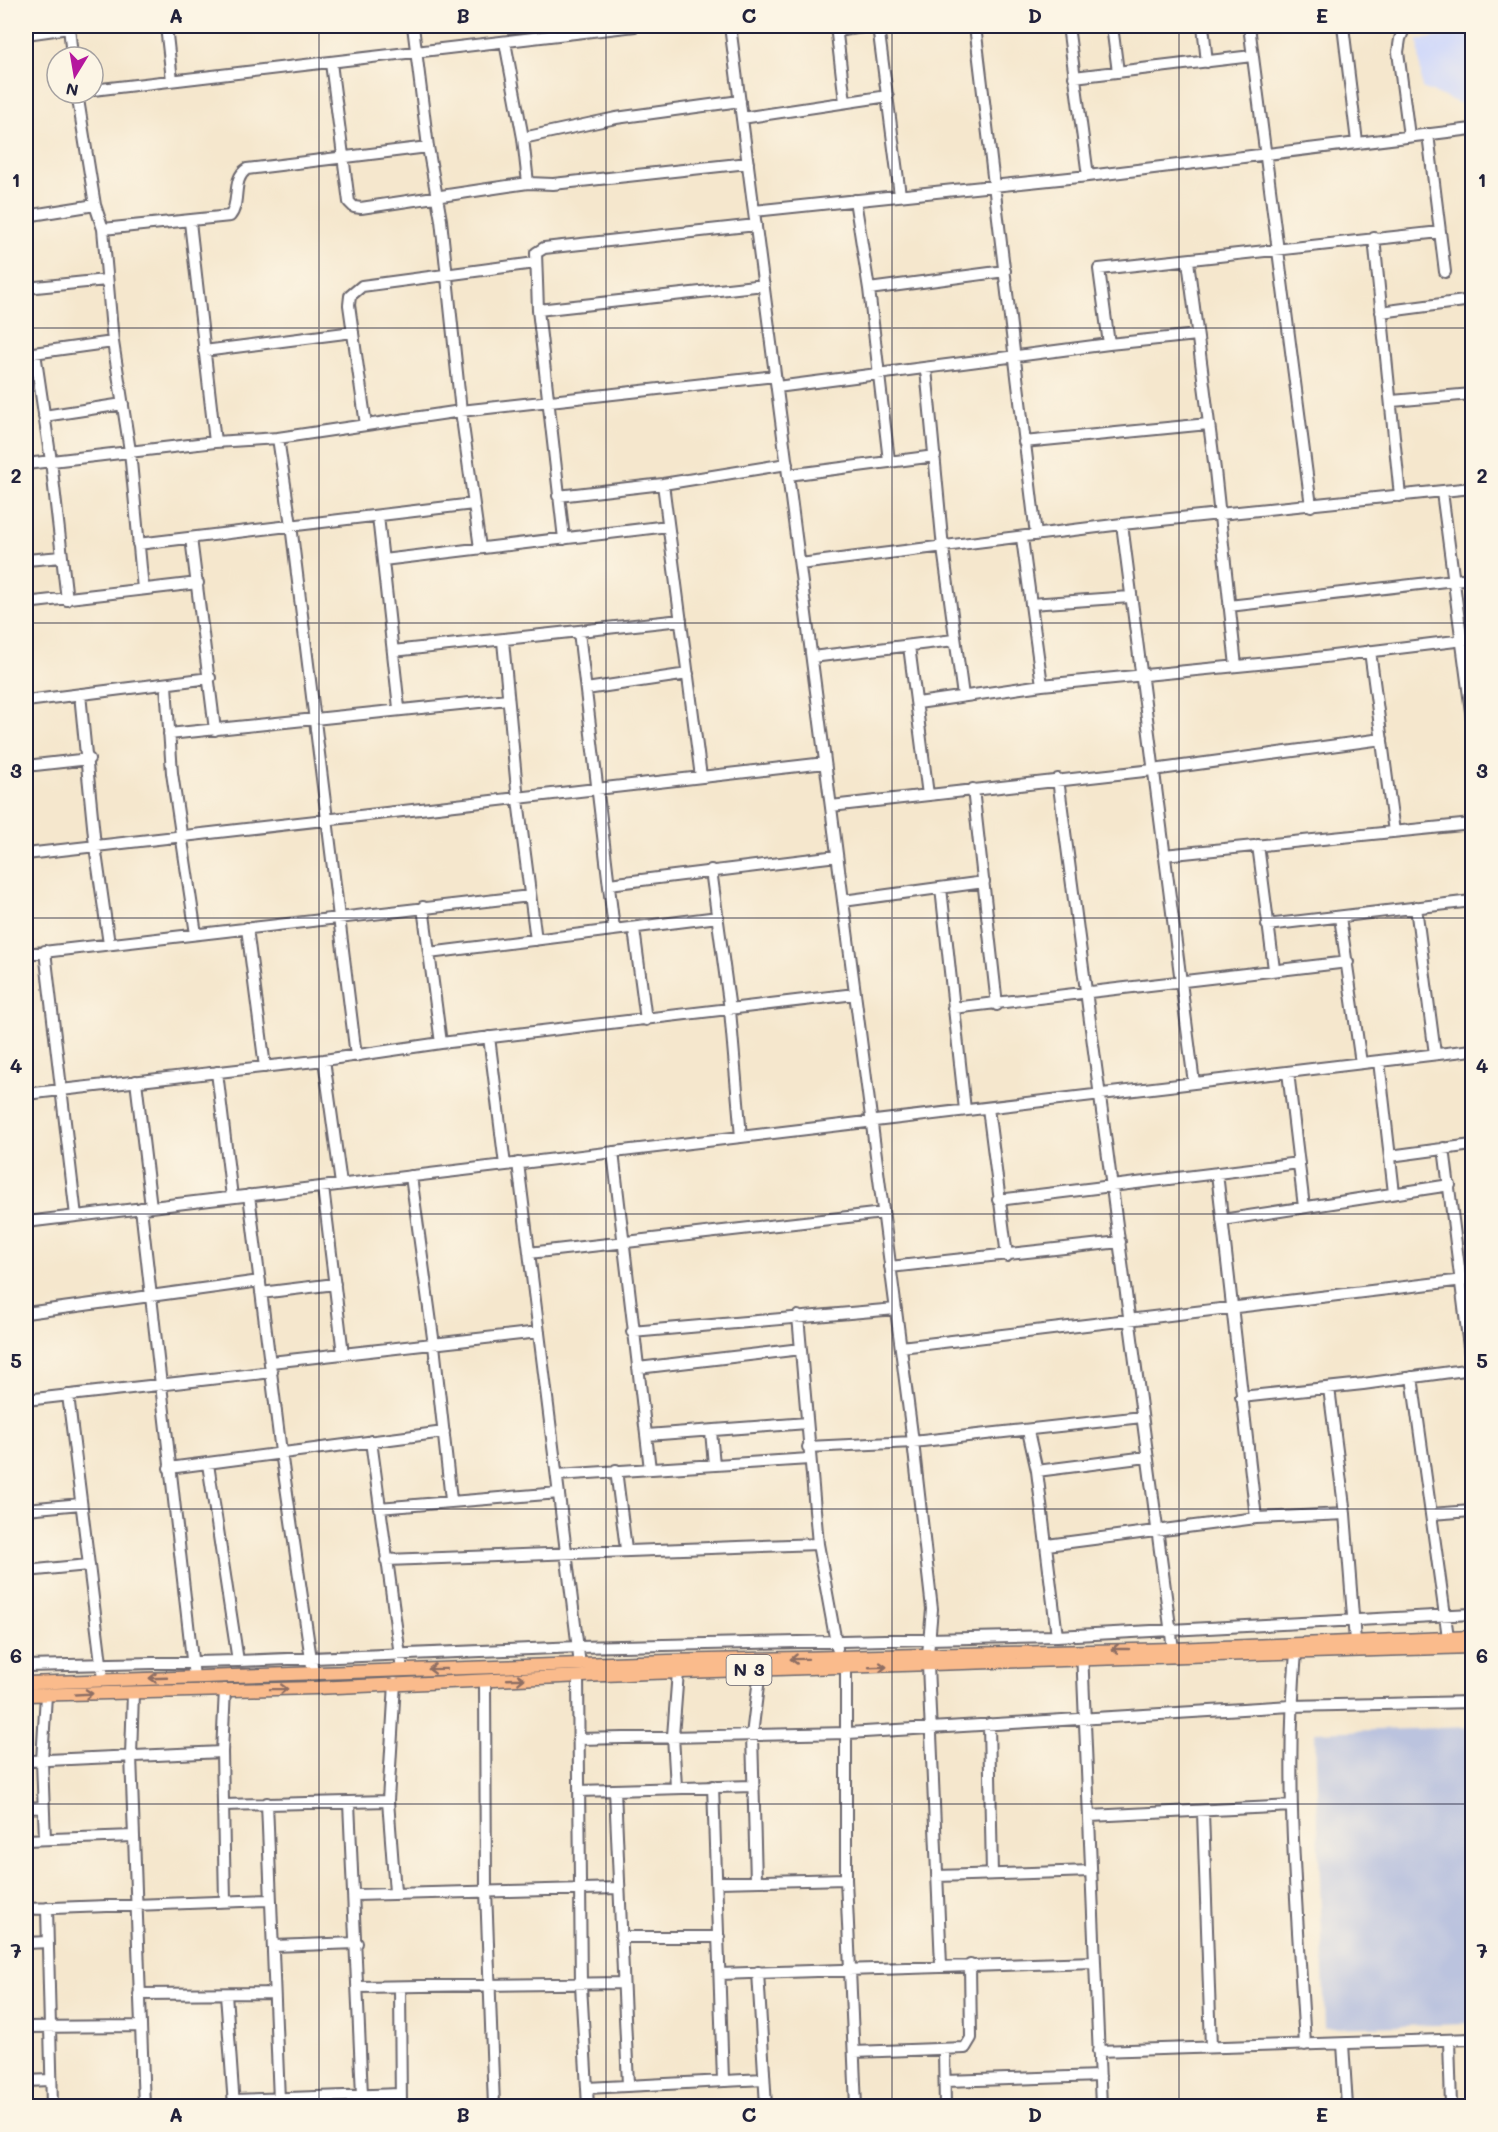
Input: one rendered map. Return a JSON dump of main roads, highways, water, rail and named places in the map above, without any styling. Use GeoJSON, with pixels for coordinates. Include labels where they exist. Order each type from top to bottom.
{"type":"FeatureCollection","features":[{"type":"Feature","properties":{"kind":"main road","name":"N 3"},"geometry":{"type":"LineString","coordinates":[[1082,1655],[1173,1649],[1473,1637]]}},
{"type":"Feature","properties":{"kind":"main road","name":"N 3"},"geometry":{"type":"LineString","coordinates":[[26,1683],[402,1670],[678,1672],[846,1668],[928,1660],[1473,1647]]}},
{"type":"Feature","properties":{"kind":"main road","name":"N 3"},"geometry":{"type":"LineString","coordinates":[[26,1695],[315,1688],[484,1680],[579,1671],[838,1657],[928,1660]]}}]}
